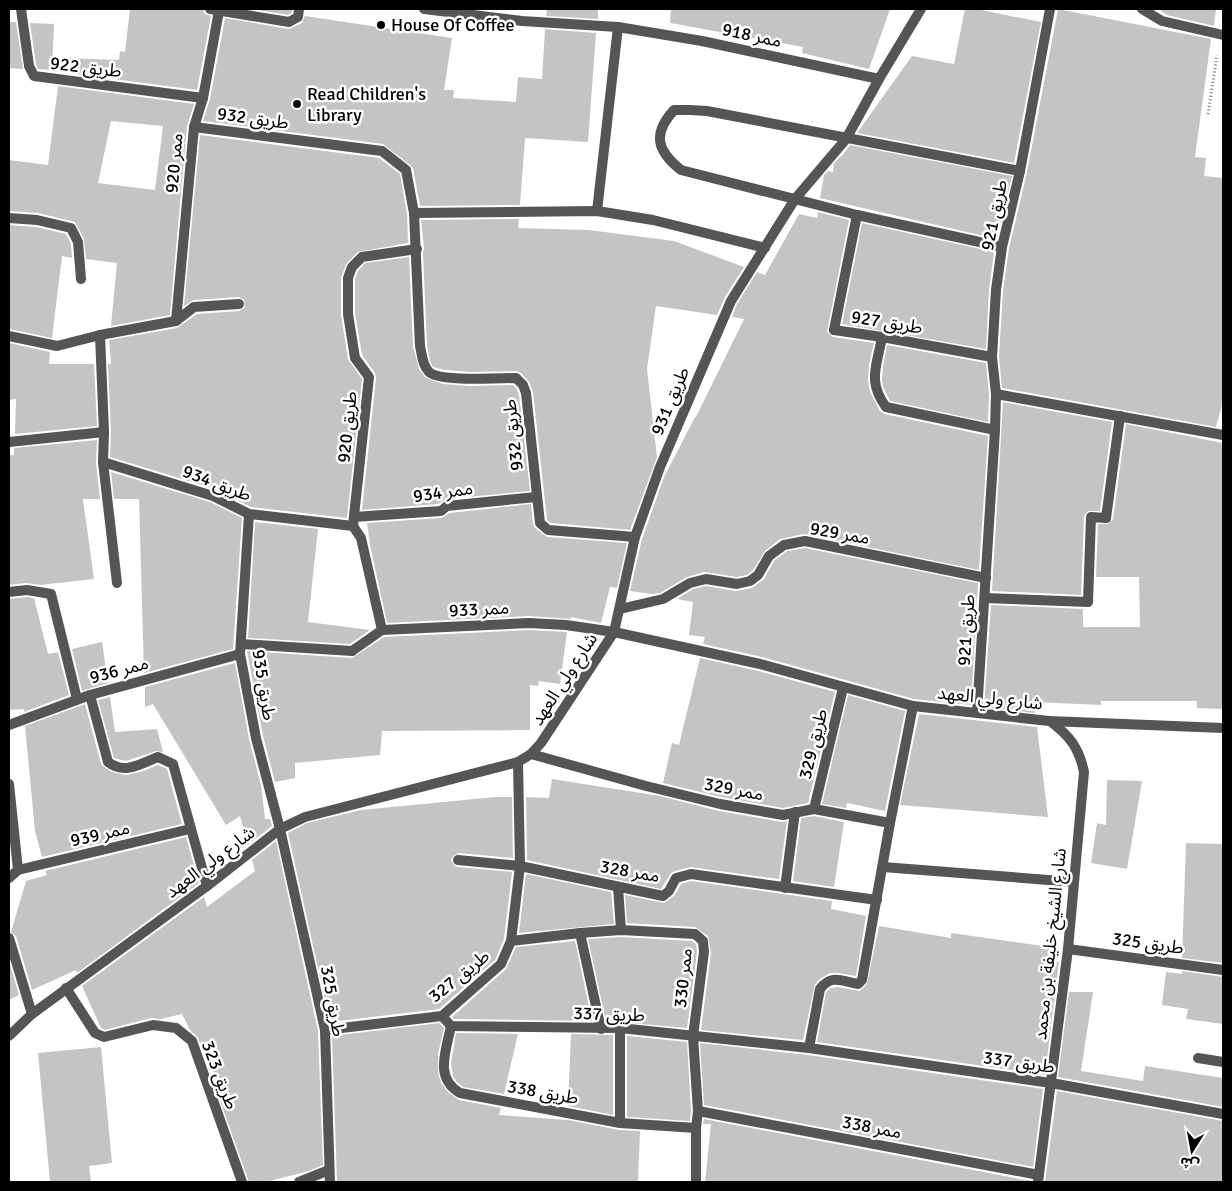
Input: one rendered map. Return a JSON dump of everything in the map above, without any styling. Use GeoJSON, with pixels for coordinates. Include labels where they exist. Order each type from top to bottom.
{"type":"FeatureCollection","features":[{"type":"Feature","properties":{"kind":"street","name":"طريق 922"},"geometry":{"type":"LineString","coordinates":[[21,9],[29,66],[34,76],[203,98]]}},
{"type":"Feature","properties":{"kind":"street"},"geometry":{"type":"LineString","coordinates":[[214,10],[289,22],[298,17],[299,9]]}},
{"type":"Feature","properties":{"kind":"street","name":"ممر 918"},"geometry":{"type":"LineString","coordinates":[[424,9],[522,21],[618,26],[702,41],[879,79]]}},
{"type":"Feature","properties":{"kind":"street","name":"طريق 931"},"geometry":{"type":"LineString","coordinates":[[614,632],[635,537],[660,467],[731,301],[795,199],[846,139],[921,9]]}},
{"type":"Feature","properties":{"kind":"street","name":"طريق 921"},"geometry":{"type":"LineString","coordinates":[[977,712],[986,598],[995,430],[996,394],[992,357],[996,290],[1002,247],[1020,171],[1049,9]]}},
{"type":"Feature","properties":{"kind":"street"},"geometry":{"type":"LineString","coordinates":[[1142,9],[1162,21],[1222,34]]}},
{"type":"Feature","properties":{"kind":"street","name":"ممر 920"},"geometry":{"type":"LineString","coordinates":[[176,322],[194,127],[203,98],[214,10]]}},
{"type":"Feature","properties":{"kind":"street"},"geometry":{"type":"LineString","coordinates":[[597,211],[618,26]]}},
{"type":"Feature","properties":{"kind":"street"},"geometry":{"type":"LineString","coordinates":[[1002,247],[857,215],[681,170],[670,161],[663,150],[659,136],[664,121],[674,110],[707,111],[1020,171]]}},
{"type":"Feature","properties":{"kind":"street","name":"طريق 932"},"geometry":{"type":"LineString","coordinates":[[194,127],[382,151],[406,170],[414,213],[420,346],[423,360],[429,372],[442,378],[516,378],[523,385],[526,393],[540,523],[548,530],[635,537]]}},
{"type":"Feature","properties":{"kind":"street"},"geometry":{"type":"LineString","coordinates":[[414,213],[597,211],[652,220],[765,248]]}},
{"type":"Feature","properties":{"kind":"street","name":"طريق 927"},"geometry":{"type":"LineString","coordinates":[[857,215],[834,330],[992,357]]}},
{"type":"Feature","properties":{"kind":"street"},"geometry":{"type":"LineString","coordinates":[[9,218],[37,220],[71,228],[78,242],[81,279]]}},
{"type":"Feature","properties":{"kind":"street","name":"طريق 920"},"geometry":{"type":"LineString","coordinates":[[354,522],[369,377],[355,358],[348,314],[348,278],[352,267],[362,257],[416,249]]}},
{"type":"Feature","properties":{"kind":"street"},"geometry":{"type":"LineString","coordinates":[[9,336],[57,346],[100,335],[176,322],[194,307],[239,304]]}},
{"type":"Feature","properties":{"kind":"street"},"geometry":{"type":"LineString","coordinates":[[100,335],[104,432],[103,462],[117,583]]}},
{"type":"Feature","properties":{"kind":"street"},"geometry":{"type":"LineString","coordinates":[[882,337],[874,381],[877,395],[886,407],[995,430]]}},
{"type":"Feature","properties":{"kind":"street"},"geometry":{"type":"LineString","coordinates":[[996,394],[1223,435]]}},
{"type":"Feature","properties":{"kind":"street"},"geometry":{"type":"LineString","coordinates":[[986,598],[1088,602],[1091,517],[1106,518],[1120,416]]}},
{"type":"Feature","properties":{"kind":"street"},"geometry":{"type":"LineString","coordinates":[[9,442],[104,432]]}},
{"type":"Feature","properties":{"kind":"street","name":"طريق 934"},"geometry":{"type":"LineString","coordinates":[[103,462],[213,496],[249,514],[354,522]]}},
{"type":"Feature","properties":{"kind":"street","name":"ممر 934"},"geometry":{"type":"LineString","coordinates":[[354,522],[441,511],[447,506],[536,497]]}},
{"type":"Feature","properties":{"kind":"street","name":"طريق 935"},"geometry":{"type":"LineString","coordinates":[[249,514],[240,654],[256,738],[280,828]]}},
{"type":"Feature","properties":{"kind":"street"},"geometry":{"type":"LineString","coordinates":[[241,644],[352,651],[382,630],[361,538],[354,522]]}},
{"type":"Feature","properties":{"kind":"street","name":"ممر 929"},"geometry":{"type":"LineString","coordinates":[[620,609],[663,599],[690,582],[706,579],[737,584],[750,581],[758,574],[769,556],[784,545],[805,541],[986,578]]}},
{"type":"Feature","properties":{"kind":"street"},"geometry":{"type":"LineString","coordinates":[[9,592],[27,590],[51,594],[77,699]]}},
{"type":"Feature","properties":{"kind":"street","name":"ممر 933"},"geometry":{"type":"LineString","coordinates":[[382,630],[528,622],[614,632]]}},
{"type":"Feature","properties":{"kind":"street","name":"شارع ولي العهد"},"geometry":{"type":"LineString","coordinates":[[9,1036],[32,1014],[207,886],[280,828],[305,817],[518,762],[531,754],[541,743],[614,632],[760,664],[913,706],[1050,721],[1223,728]]}},
{"type":"Feature","properties":{"kind":"street","name":"ممر 936"},"geometry":{"type":"LineString","coordinates":[[9,725],[90,694],[240,654]]}},
{"type":"Feature","properties":{"kind":"street","name":"طريق 329"},"geometry":{"type":"LineString","coordinates":[[814,808],[843,688]]}},
{"type":"Feature","properties":{"kind":"street"},"geometry":{"type":"LineString","coordinates":[[90,694],[108,762],[114,767],[124,770],[158,757],[173,764],[207,886]]}},
{"type":"Feature","properties":{"kind":"street"},"geometry":{"type":"LineString","coordinates":[[809,1048],[820,989],[825,982],[833,979],[858,984],[862,980],[913,706]]}},
{"type":"Feature","properties":{"kind":"street","name":"شارع الشيخ خليفة بن محمد"},"geometry":{"type":"LineString","coordinates":[[1039,1178],[1068,949],[1084,772],[1081,757],[1075,746],[1065,732],[1050,721]]}},
{"type":"Feature","properties":{"kind":"street","name":"ممر 329"},"geometry":{"type":"LineString","coordinates":[[531,754],[646,786],[720,804],[783,815],[814,808],[890,823]]}},
{"type":"Feature","properties":{"kind":"street","name":"طريق 327"},"geometry":{"type":"LineString","coordinates":[[325,1030],[442,1016],[501,964],[511,941],[520,866],[518,762]]}},
{"type":"Feature","properties":{"kind":"street"},"geometry":{"type":"LineString","coordinates":[[9,784],[18,870]]}},
{"type":"Feature","properties":{"kind":"street"},"geometry":{"type":"LineString","coordinates":[[785,888],[795,812]]}},
{"type":"Feature","properties":{"kind":"street","name":"طريق 325"},"geometry":{"type":"LineString","coordinates":[[280,828],[325,1030],[330,1182]]}},
{"type":"Feature","properties":{"kind":"street","name":"ممر 939"},"geometry":{"type":"LineString","coordinates":[[9,878],[18,870],[190,829]]}},
{"type":"Feature","properties":{"kind":"street","name":"ممر 328"},"geometry":{"type":"LineString","coordinates":[[458,860],[520,866],[663,896],[669,891],[676,878],[691,874],[877,900]]}},
{"type":"Feature","properties":{"kind":"street"},"geometry":{"type":"LineString","coordinates":[[883,867],[1074,882]]}},
{"type":"Feature","properties":{"kind":"street"},"geometry":{"type":"LineString","coordinates":[[618,887],[621,930]]}},
{"type":"Feature","properties":{"kind":"street","name":"ممر 330"},"geometry":{"type":"LineString","coordinates":[[511,941],[580,932],[621,930],[695,934],[703,942],[704,952],[693,1036],[698,1111],[696,1128],[696,1182]]}},
{"type":"Feature","properties":{"kind":"street"},"geometry":{"type":"LineString","coordinates":[[580,932],[601,1029]]}},
{"type":"Feature","properties":{"kind":"street"},"geometry":{"type":"LineString","coordinates":[[9,938],[32,1014]]}},
{"type":"Feature","properties":{"kind":"street","name":"طريق 325"},"geometry":{"type":"LineString","coordinates":[[1068,949],[1223,970]]}},
{"type":"Feature","properties":{"kind":"street","name":"طريق 323"},"geometry":{"type":"LineString","coordinates":[[66,988],[95,1033],[104,1037],[153,1025],[176,1028],[192,1041],[242,1182]]}},
{"type":"Feature","properties":{"kind":"street"},"geometry":{"type":"LineString","coordinates":[[442,1016],[451,1026]]}},
{"type":"Feature","properties":{"kind":"street","name":"طريق 337"},"geometry":{"type":"LineString","coordinates":[[451,1026],[620,1028],[809,1048],[1051,1083],[1223,1114]]}},
{"type":"Feature","properties":{"kind":"street","name":"طريق 338"},"geometry":{"type":"LineString","coordinates":[[451,1026],[443,1068],[445,1078],[451,1088],[460,1093],[620,1123],[696,1128]]}},
{"type":"Feature","properties":{"kind":"street"},"geometry":{"type":"LineString","coordinates":[[620,1028],[620,1123]]}},
{"type":"Feature","properties":{"kind":"street"},"geometry":{"type":"LineString","coordinates":[[1198,1058],[1223,1062]]}},
{"type":"Feature","properties":{"kind":"street","name":"ممر 338"},"geometry":{"type":"LineString","coordinates":[[698,1111],[1039,1178]]}},
{"type":"Feature","properties":{"kind":"street"},"geometry":{"type":"LineString","coordinates":[[299,1182],[329,1170]]}},
{"type":"Feature","properties":{"kind":"path"},"geometry":{"type":"LineString","coordinates":[[1208,114],[1222,34]]}},
{"type":"Feature","properties":{"kind":"building"},"geometry":{"type":"Polygon","coordinates":[[[130,9],[203,9],[205,14],[211,16],[197,90],[60,72],[62,58],[119,60],[120,51],[125,52],[130,9]]]}},
{"type":"Feature","properties":{"kind":"building"},"geometry":{"type":"Polygon","coordinates":[[[251,9],[292,9],[292,13],[288,15],[251,9]]]}},
{"type":"Feature","properties":{"kind":"building"},"geometry":{"type":"Polygon","coordinates":[[[547,9],[598,9],[598,19],[546,16],[547,9]]]}},
{"type":"Feature","properties":{"kind":"building"},"geometry":{"type":"Polygon","coordinates":[[[671,9],[890,9],[869,69],[802,53],[803,47],[670,23],[671,9]]]}},
{"type":"Feature","properties":{"kind":"building"},"geometry":{"type":"Polygon","coordinates":[[[965,9],[976,9],[1041,22],[1014,163],[857,133],[912,56],[954,64],[965,9]]]}},
{"type":"Feature","properties":{"kind":"building"},"geometry":{"type":"Polygon","coordinates":[[[1058,9],[1211,39],[1195,157],[1206,158],[1204,176],[1223,178],[1223,401],[1216,427],[1002,388],[999,357],[1003,291],[1009,248],[1027,172],[1058,9]]]}},
{"type":"Feature","properties":{"kind":"building"},"geometry":{"type":"Polygon","coordinates":[[[1158,9],[1216,9],[1214,26],[1167,15],[1158,9]]]}},
{"type":"Feature","properties":{"kind":"building"},"geometry":{"type":"Polygon","coordinates":[[[305,16],[452,38],[444,90],[454,90],[453,98],[516,102],[518,77],[542,79],[545,29],[596,33],[588,142],[525,138],[520,205],[420,206],[413,168],[383,144],[203,121],[210,99],[225,18],[289,29],[302,23],[305,16]]]}},
{"type":"Feature","properties":{"kind":"building"},"geometry":{"type":"Polygon","coordinates":[[[9,22],[16,22],[23,69],[9,68],[9,22]]]}},
{"type":"Feature","properties":{"kind":"building"},"geometry":{"type":"Polygon","coordinates":[[[30,23],[54,24],[52,70],[38,69],[30,23]]]}},
{"type":"Feature","properties":{"kind":"building"},"geometry":{"type":"Polygon","coordinates":[[[58,86],[194,104],[187,126],[170,315],[111,326],[117,263],[86,259],[84,239],[75,222],[38,213],[9,211],[9,160],[48,165],[58,86]],[[111,121],[98,183],[155,190],[163,126],[111,121]]]}},
{"type":"Feature","properties":{"kind":"building"},"geometry":{"type":"Polygon","coordinates":[[[200,135],[379,158],[400,174],[407,214],[408,243],[358,252],[346,264],[341,278],[341,315],[348,359],[362,379],[347,518],[251,507],[215,489],[110,457],[111,432],[108,364],[111,364],[109,340],[177,328],[197,314],[239,311],[245,307],[244,300],[239,297],[194,300],[184,306],[200,135]]]}},
{"type":"Feature","properties":{"kind":"building"},"geometry":{"type":"Polygon","coordinates":[[[850,145],[1012,176],[997,239],[820,198],[824,175],[828,171],[833,172],[834,163],[850,145]]]}},
{"type":"Feature","properties":{"kind":"building"},"geometry":{"type":"Polygon","coordinates":[[[818,212],[849,220],[827,332],[833,337],[874,343],[869,364],[868,381],[870,392],[880,411],[885,414],[988,436],[979,570],[804,534],[780,539],[765,551],[753,570],[747,575],[737,577],[704,572],[687,577],[660,593],[652,594],[630,591],[642,539],[664,477],[744,319],[732,317],[737,304],[757,272],[765,275],[799,214],[817,218],[818,212]]]}},
{"type":"Feature","properties":{"kind":"building"},"geometry":{"type":"Polygon","coordinates":[[[519,219],[518,228],[589,230],[674,241],[744,267],[725,297],[717,315],[656,306],[647,369],[657,457],[630,530],[551,523],[547,520],[533,392],[529,382],[521,373],[516,371],[470,372],[445,370],[433,367],[430,361],[427,345],[424,248],[421,220],[519,219]]]}},
{"type":"Feature","properties":{"kind":"building"},"geometry":{"type":"Polygon","coordinates":[[[862,223],[994,252],[989,290],[986,349],[842,324],[862,223]]]}},
{"type":"Feature","properties":{"kind":"building"},"geometry":{"type":"Polygon","coordinates":[[[9,225],[36,227],[66,234],[71,244],[72,258],[62,256],[52,338],[9,329],[9,225]]]}},
{"type":"Feature","properties":{"kind":"building"},"geometry":{"type":"Polygon","coordinates":[[[409,257],[413,346],[419,369],[426,378],[443,384],[470,386],[513,385],[517,389],[530,491],[446,499],[438,504],[362,510],[376,378],[375,373],[362,355],[355,313],[355,279],[358,271],[365,263],[409,257]]]}},
{"type":"Feature","properties":{"kind":"building"},"geometry":{"type":"Polygon","coordinates":[[[9,343],[50,352],[49,364],[94,364],[97,426],[15,434],[16,399],[9,400],[9,343]]]}},
{"type":"Feature","properties":{"kind":"building"},"geometry":{"type":"Polygon","coordinates":[[[887,345],[986,363],[989,394],[988,422],[890,401],[883,387],[882,380],[887,345]]]}},
{"type":"Feature","properties":{"kind":"building"},"geometry":{"type":"Polygon","coordinates":[[[1003,402],[1112,422],[1100,511],[1088,511],[1084,516],[1081,595],[992,591],[1003,402]]]}},
{"type":"Feature","properties":{"kind":"building"},"geometry":{"type":"Polygon","coordinates":[[[1126,424],[1223,443],[1223,709],[1197,708],[1197,701],[1101,701],[1101,705],[1034,702],[1035,713],[984,707],[991,605],[1083,609],[1083,627],[1140,627],[1139,577],[1096,577],[1098,524],[1108,524],[1113,519],[1126,424]]]}},
{"type":"Feature","properties":{"kind":"building"},"geometry":{"type":"Polygon","coordinates":[[[97,440],[96,463],[100,499],[83,499],[94,579],[40,585],[26,583],[9,585],[9,455],[14,455],[14,448],[97,440]]]}},
{"type":"Feature","properties":{"kind":"building"},"geometry":{"type":"Polygon","coordinates":[[[111,472],[210,502],[242,518],[233,649],[144,673],[139,499],[114,499],[111,472]]]}},
{"type":"Feature","properties":{"kind":"building"},"geometry":{"type":"Polygon","coordinates":[[[531,504],[533,524],[535,528],[547,537],[627,543],[617,588],[610,587],[601,623],[571,617],[571,619],[529,616],[387,623],[367,523],[441,518],[450,513],[531,504]]]}},
{"type":"Feature","properties":{"kind":"building"},"geometry":{"type":"Polygon","coordinates":[[[255,522],[318,529],[308,622],[370,630],[350,644],[248,638],[255,522]]]}},
{"type":"Feature","properties":{"kind":"building"},"geometry":{"type":"Polygon","coordinates":[[[805,548],[978,583],[971,705],[914,699],[762,657],[703,644],[705,637],[689,635],[693,602],[677,599],[693,589],[706,586],[736,591],[752,588],[764,579],[774,561],[787,551],[805,548]]]}},
{"type":"Feature","properties":{"kind":"building"},"geometry":{"type":"Polygon","coordinates":[[[34,598],[48,654],[58,652],[69,695],[24,712],[24,709],[9,710],[9,599],[34,598]]]}},
{"type":"Feature","properties":{"kind":"building"},"geometry":{"type":"Polygon","coordinates":[[[529,630],[567,632],[560,684],[539,681],[538,686],[530,685],[530,730],[382,731],[380,755],[295,763],[295,778],[275,782],[263,736],[247,651],[352,658],[384,637],[529,630]]]}},
{"type":"Feature","properties":{"kind":"building"},"geometry":{"type":"Polygon","coordinates":[[[102,642],[108,683],[82,691],[72,649],[102,642]]]}},
{"type":"Feature","properties":{"kind":"building"},"geometry":{"type":"Polygon","coordinates":[[[700,658],[758,671],[835,692],[808,803],[783,808],[721,797],[663,783],[672,743],[679,745],[700,658]]]}},
{"type":"Feature","properties":{"kind":"building"},"geometry":{"type":"Polygon","coordinates":[[[235,663],[249,739],[261,785],[265,819],[270,819],[272,826],[248,845],[240,816],[226,825],[153,704],[145,707],[145,687],[235,663]]]}},
{"type":"Feature","properties":{"kind":"building"},"geometry":{"type":"Polygon","coordinates":[[[848,695],[905,711],[885,811],[847,803],[846,808],[822,804],[848,695]]]}},
{"type":"Feature","properties":{"kind":"building"},"geometry":{"type":"Polygon","coordinates":[[[110,697],[115,732],[157,729],[163,752],[156,751],[126,761],[114,758],[98,700],[110,697]]]}},
{"type":"Feature","properties":{"kind":"building"},"geometry":{"type":"Polygon","coordinates":[[[85,704],[101,764],[112,772],[126,775],[141,772],[158,765],[167,769],[182,824],[42,857],[35,831],[25,726],[85,704]]]}},
{"type":"Feature","properties":{"kind":"building"},"geometry":{"type":"Polygon","coordinates":[[[919,714],[1037,727],[1048,817],[900,805],[919,714]]]}},
{"type":"Feature","properties":{"kind":"building"},"geometry":{"type":"Polygon","coordinates":[[[552,779],[660,796],[719,811],[782,822],[787,821],[779,879],[690,867],[672,872],[661,889],[527,860],[526,797],[549,798],[552,779]]]}},
{"type":"Feature","properties":{"kind":"building"},"geometry":{"type":"Polygon","coordinates":[[[1107,780],[1142,781],[1127,869],[1091,863],[1097,823],[1106,825],[1107,780]]]}},
{"type":"Feature","properties":{"kind":"building"},"geometry":{"type":"Polygon","coordinates":[[[512,797],[513,858],[459,853],[453,856],[451,860],[457,867],[512,872],[504,939],[495,960],[439,1009],[330,1022],[288,833],[307,823],[361,810],[512,797]]]}},
{"type":"Feature","properties":{"kind":"building"},"geometry":{"type":"Polygon","coordinates":[[[814,816],[844,822],[834,887],[793,881],[801,818],[814,816]]]}},
{"type":"Feature","properties":{"kind":"building"},"geometry":{"type":"Polygon","coordinates":[[[186,837],[199,883],[77,973],[76,970],[32,990],[16,936],[11,932],[26,881],[47,875],[45,871],[186,837]]]}},
{"type":"Feature","properties":{"kind":"building"},"geometry":{"type":"Polygon","coordinates":[[[276,841],[318,1031],[323,1165],[309,1171],[266,1182],[249,1182],[218,1095],[212,1062],[207,1063],[198,1038],[190,1030],[182,1014],[161,1019],[151,1018],[105,1030],[101,1028],[82,986],[204,897],[207,907],[255,871],[252,860],[276,841]]]}},
{"type":"Feature","properties":{"kind":"building"},"geometry":{"type":"Polygon","coordinates":[[[1186,843],[1223,844],[1223,963],[1182,958],[1186,843]]]}},
{"type":"Feature","properties":{"kind":"building"},"geometry":{"type":"Polygon","coordinates":[[[526,874],[611,892],[614,924],[519,933],[526,874]]]}},
{"type":"Feature","properties":{"kind":"building"},"geometry":{"type":"Polygon","coordinates":[[[691,881],[832,901],[831,909],[866,916],[856,976],[830,973],[815,984],[803,1040],[701,1030],[711,953],[708,936],[695,927],[627,923],[625,895],[664,903],[674,896],[681,884],[691,881]]]}},
{"type":"Feature","properties":{"kind":"building"},"geometry":{"type":"Polygon","coordinates":[[[879,926],[951,938],[951,933],[1050,947],[1048,960],[1059,962],[1045,1075],[817,1042],[826,992],[831,988],[837,987],[860,991],[867,984],[879,926]]]}},
{"type":"Feature","properties":{"kind":"building"},"geometry":{"type":"Polygon","coordinates":[[[621,937],[692,941],[696,944],[697,952],[687,1028],[606,1021],[588,939],[621,937]]]}},
{"type":"Feature","properties":{"kind":"building"},"geometry":{"type":"Polygon","coordinates":[[[575,941],[592,1021],[454,1019],[452,1017],[506,969],[516,947],[575,941]]]}},
{"type":"Feature","properties":{"kind":"building"},"geometry":{"type":"Polygon","coordinates":[[[9,961],[19,995],[9,1000],[9,961]]]}},
{"type":"Feature","properties":{"kind":"building"},"geometry":{"type":"Polygon","coordinates":[[[1182,971],[1223,977],[1223,1024],[1186,1019],[1188,1009],[1162,1005],[1166,972],[1182,974],[1182,971]]]}},
{"type":"Feature","properties":{"kind":"building"},"geometry":{"type":"Polygon","coordinates":[[[1069,992],[1093,992],[1081,1071],[1143,1081],[1145,1066],[1223,1078],[1223,1107],[1058,1077],[1069,992]]]}},
{"type":"Feature","properties":{"kind":"building"},"geometry":{"type":"Polygon","coordinates":[[[439,1023],[444,1028],[438,1054],[438,1072],[441,1083],[448,1092],[459,1100],[501,1108],[499,1115],[568,1120],[619,1130],[640,1131],[638,1182],[337,1182],[332,1036],[439,1023]]]}},
{"type":"Feature","properties":{"kind":"building"},"geometry":{"type":"Polygon","coordinates":[[[456,1033],[518,1034],[504,1094],[463,1087],[453,1077],[451,1063],[456,1033]]]}},
{"type":"Feature","properties":{"kind":"building"},"geometry":{"type":"Polygon","coordinates":[[[571,1034],[613,1035],[613,1115],[568,1106],[571,1034]]]}},
{"type":"Feature","properties":{"kind":"building"},"geometry":{"type":"Polygon","coordinates":[[[627,1036],[687,1042],[690,1121],[627,1117],[627,1036]]]}},
{"type":"Feature","properties":{"kind":"building"},"geometry":{"type":"Polygon","coordinates":[[[700,1043],[808,1055],[1043,1089],[1033,1167],[704,1105],[700,1043]]]}},
{"type":"Feature","properties":{"kind":"building"},"geometry":{"type":"Polygon","coordinates":[[[101,1047],[112,1163],[89,1166],[91,1182],[50,1182],[38,1053],[101,1047]]]}},
{"type":"Feature","properties":{"kind":"building"},"geometry":{"type":"Polygon","coordinates":[[[1057,1091],[1223,1121],[1223,1182],[1045,1182],[1057,1091]]]}},
{"type":"Feature","properties":{"kind":"building"},"geometry":{"type":"Polygon","coordinates":[[[704,1119],[1031,1182],[705,1182],[711,1124],[703,1124],[704,1119]]]}},
{"type":"Feature","properties":{"kind":"place","name":"House Of Coffee"},"geometry":{"type":"Point","coordinates":[381,25]}},
{"type":"Feature","properties":{"kind":"place","name":"Read Children's Library"},"geometry":{"type":"Point","coordinates":[297,104]}}]}
